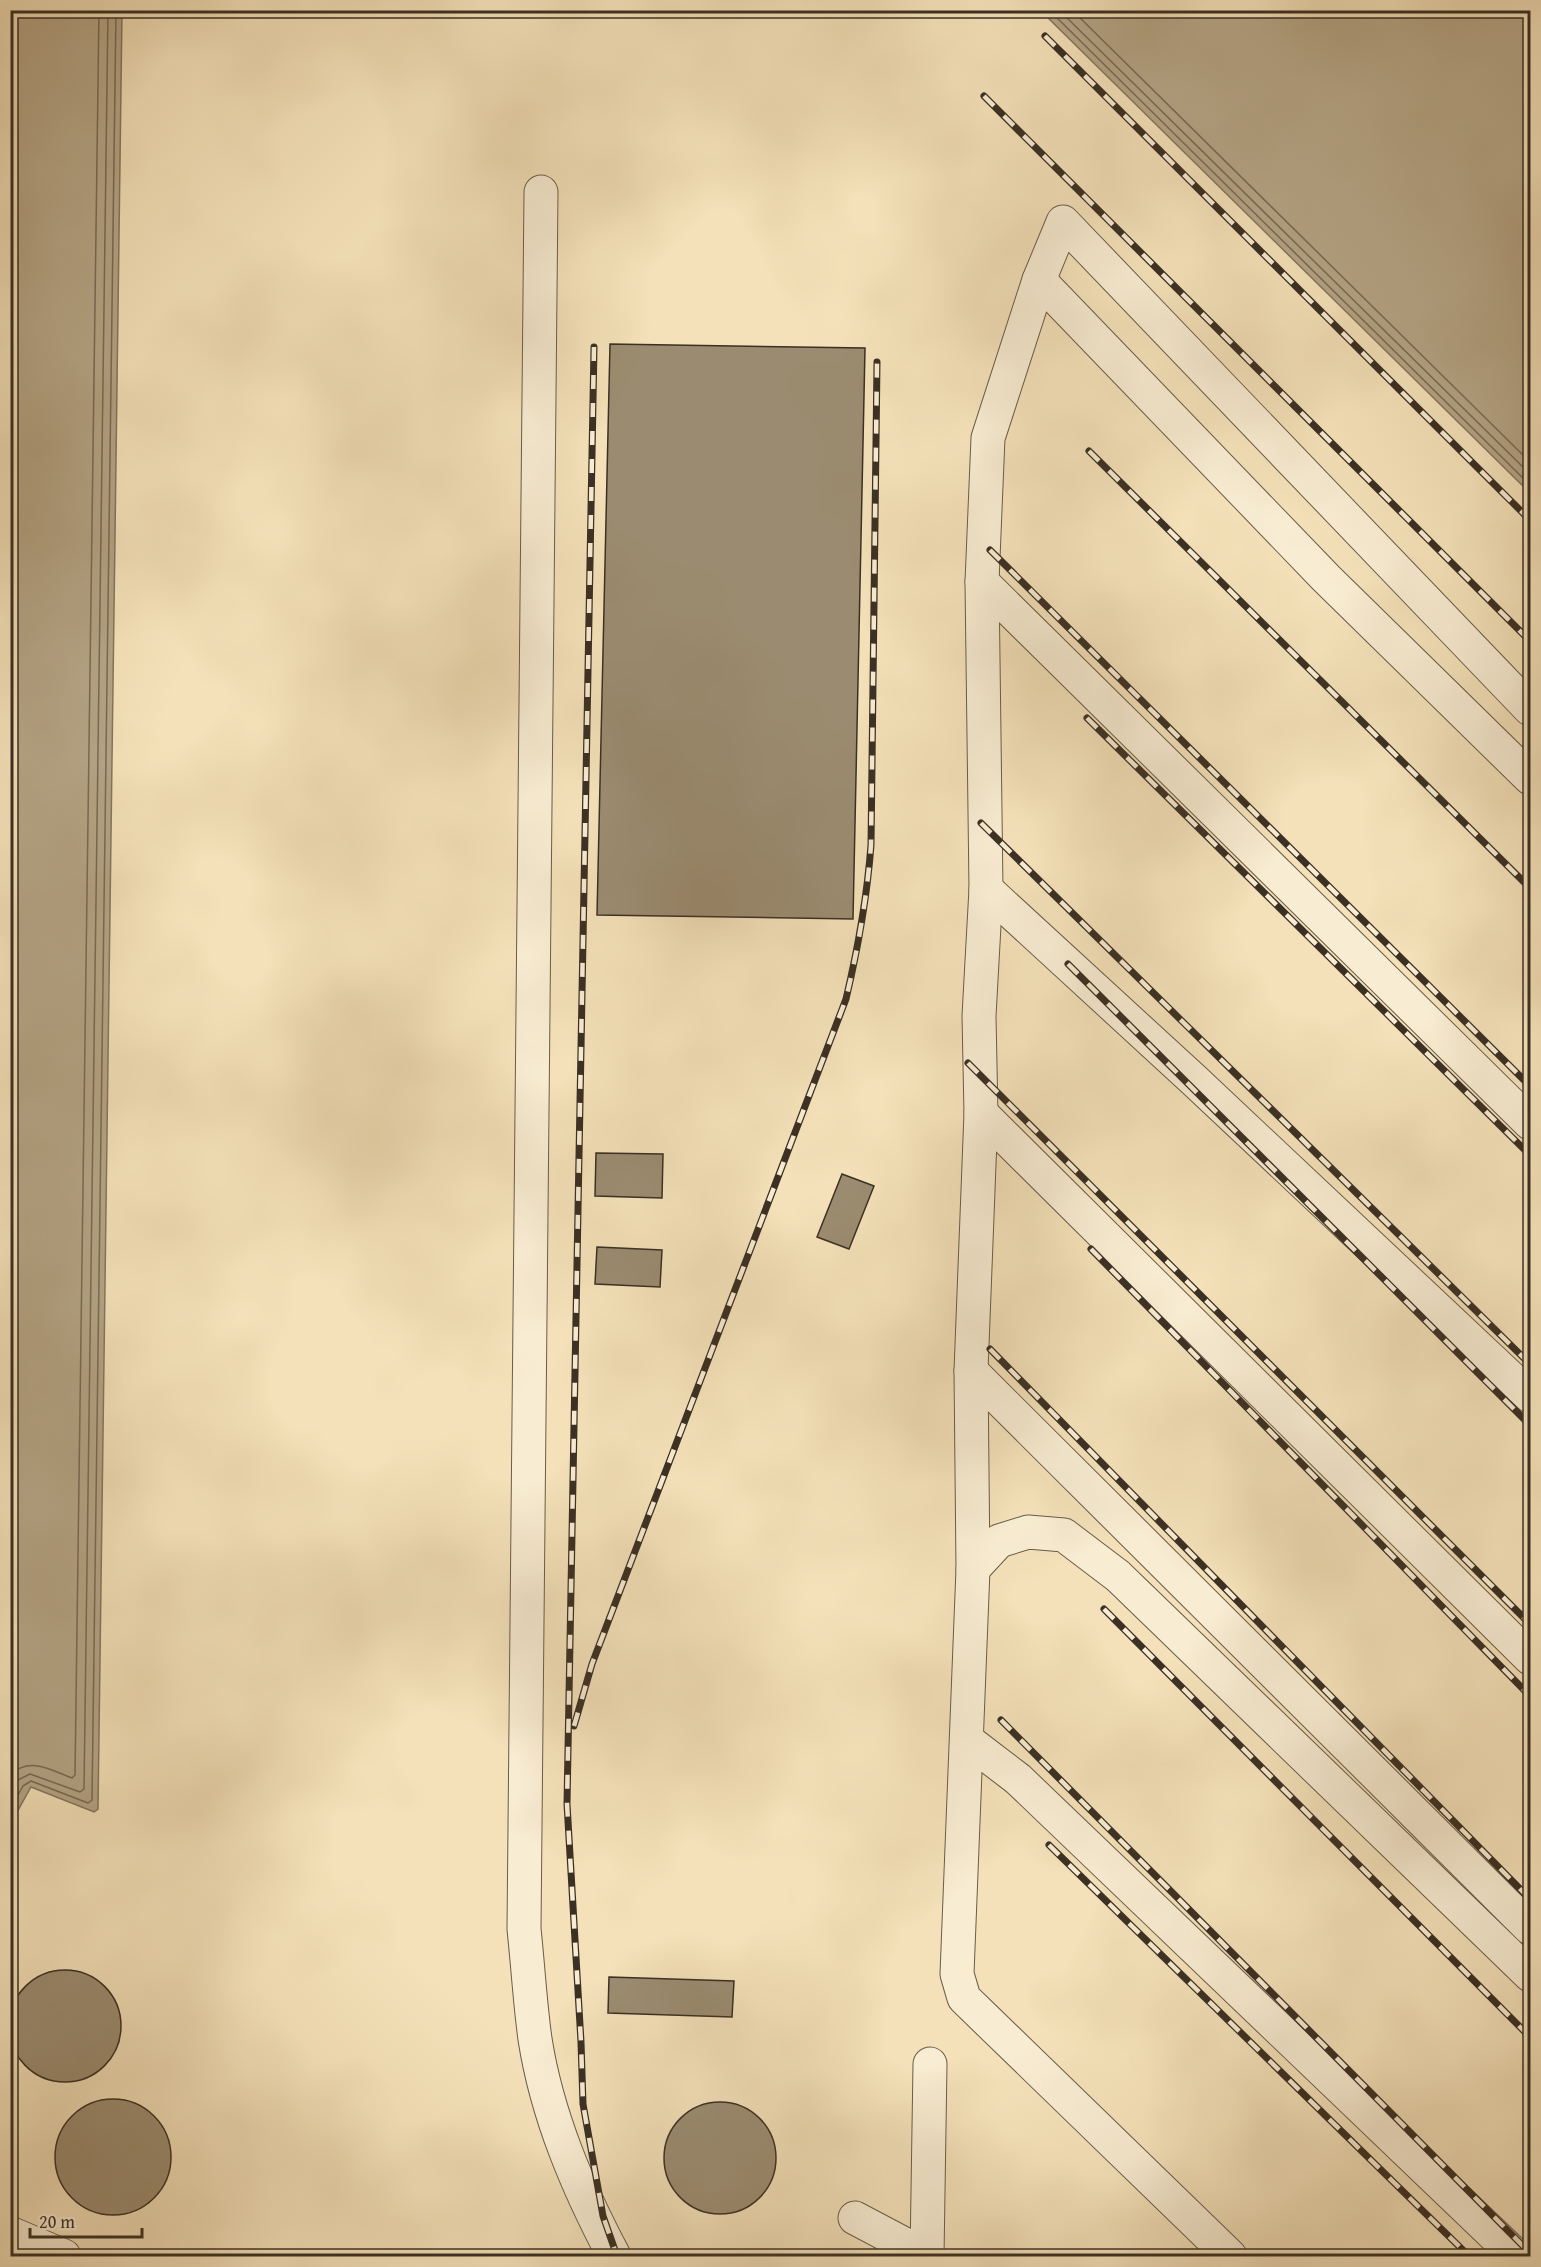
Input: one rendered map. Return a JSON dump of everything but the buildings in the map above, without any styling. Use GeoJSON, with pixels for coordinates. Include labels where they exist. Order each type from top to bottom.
{"type":"FeatureCollection","features":[{"type":"Feature","properties":{"kind":"street"},"geometry":{"type":"LineString","coordinates":[[541,192],[524,1929],[535,2039],[550,2104],[578,2183],[614,2256]]}},
{"type":"Feature","properties":{"kind":"street"},"geometry":{"type":"LineString","coordinates":[[1230,2256],[964,1998],[957,1974],[973,1569],[971,1371],[981,1113],[979,1016],[986,889],[982,582],[988,438],[1039,280],[1063,222],[1530,709]]}},
{"type":"Feature","properties":{"kind":"street"},"geometry":{"type":"LineString","coordinates":[[1039,280],[1326,578],[1530,778]]}},
{"type":"Feature","properties":{"kind":"street"},"geometry":{"type":"LineString","coordinates":[[982,582],[1530,1123]]}},
{"type":"Feature","properties":{"kind":"street"},"geometry":{"type":"LineString","coordinates":[[986,889],[1204,1089],[1530,1396]]}},
{"type":"Feature","properties":{"kind":"street"},"geometry":{"type":"LineString","coordinates":[[981,1113],[1530,1658]]}},
{"type":"Feature","properties":{"kind":"street"},"geometry":{"type":"LineString","coordinates":[[971,1371],[1530,1928]]}},
{"type":"Feature","properties":{"kind":"street"},"geometry":{"type":"LineString","coordinates":[[973,1569],[999,1541],[1028,1532],[1064,1535],[1118,1576],[1530,1976]]}},
{"type":"Feature","properties":{"kind":"street"},"geometry":{"type":"LineString","coordinates":[[967,1740],[1018,1779],[1515,2256]]}},
{"type":"Feature","properties":{"kind":"street"},"geometry":{"type":"LineString","coordinates":[[855,2218],[927,2256],[930,2064]]}},
{"type":"Feature","properties":{"kind":"street"},"geometry":{"type":"LineString","coordinates":[[10,2233],[62,2256]]}},
{"type":"Feature","properties":{"kind":"water"},"geometry":{"type":"Polygon","coordinates":[[[11,10],[122,11],[98,1809],[94,1812],[31,1787],[17,1812],[11,1817],[11,10]]]}},
{"type":"Feature","properties":{"kind":"water"},"geometry":{"type":"Polygon","coordinates":[[[1041,11],[1530,11],[1530,493],[1043,13],[1041,11]]]}},
{"type":"Feature","properties":{"kind":"railway"},"geometry":{"type":"LineString","coordinates":[[1045,36],[1530,520]]}},
{"type":"Feature","properties":{"kind":"railway"},"geometry":{"type":"LineString","coordinates":[[984,96],[1530,641]]}},
{"type":"Feature","properties":{"kind":"railway"},"geometry":{"type":"LineString","coordinates":[[594,347],[567,1804],[583,2104],[603,2216],[617,2256]]}},
{"type":"Feature","properties":{"kind":"railway"},"geometry":{"type":"LineString","coordinates":[[574,1726],[592,1664],[846,999],[858,942],[871,845],[877,362]]}},
{"type":"Feature","properties":{"kind":"railway"},"geometry":{"type":"LineString","coordinates":[[1089,451],[1530,888]]}},
{"type":"Feature","properties":{"kind":"railway"},"geometry":{"type":"LineString","coordinates":[[990,550],[1530,1086]]}},
{"type":"Feature","properties":{"kind":"railway"},"geometry":{"type":"LineString","coordinates":[[1087,718],[1530,1155]]}},
{"type":"Feature","properties":{"kind":"railway"},"geometry":{"type":"LineString","coordinates":[[981,823],[1530,1364]]}},
{"type":"Feature","properties":{"kind":"railway"},"geometry":{"type":"LineString","coordinates":[[1068,964],[1530,1425]]}},
{"type":"Feature","properties":{"kind":"railway"},"geometry":{"type":"LineString","coordinates":[[968,1063],[1530,1624]]}},
{"type":"Feature","properties":{"kind":"railway"},"geometry":{"type":"LineString","coordinates":[[1091,1249],[1530,1696]]}},
{"type":"Feature","properties":{"kind":"railway"},"geometry":{"type":"LineString","coordinates":[[990,1349],[1530,1899]]}},
{"type":"Feature","properties":{"kind":"railway"},"geometry":{"type":"LineString","coordinates":[[1104,1609],[1530,2037]]}},
{"type":"Feature","properties":{"kind":"railway"},"geometry":{"type":"LineString","coordinates":[[1001,1720],[1530,2253]]}},
{"type":"Feature","properties":{"kind":"railway"},"geometry":{"type":"LineString","coordinates":[[1049,1845],[1469,2256]]}}]}
